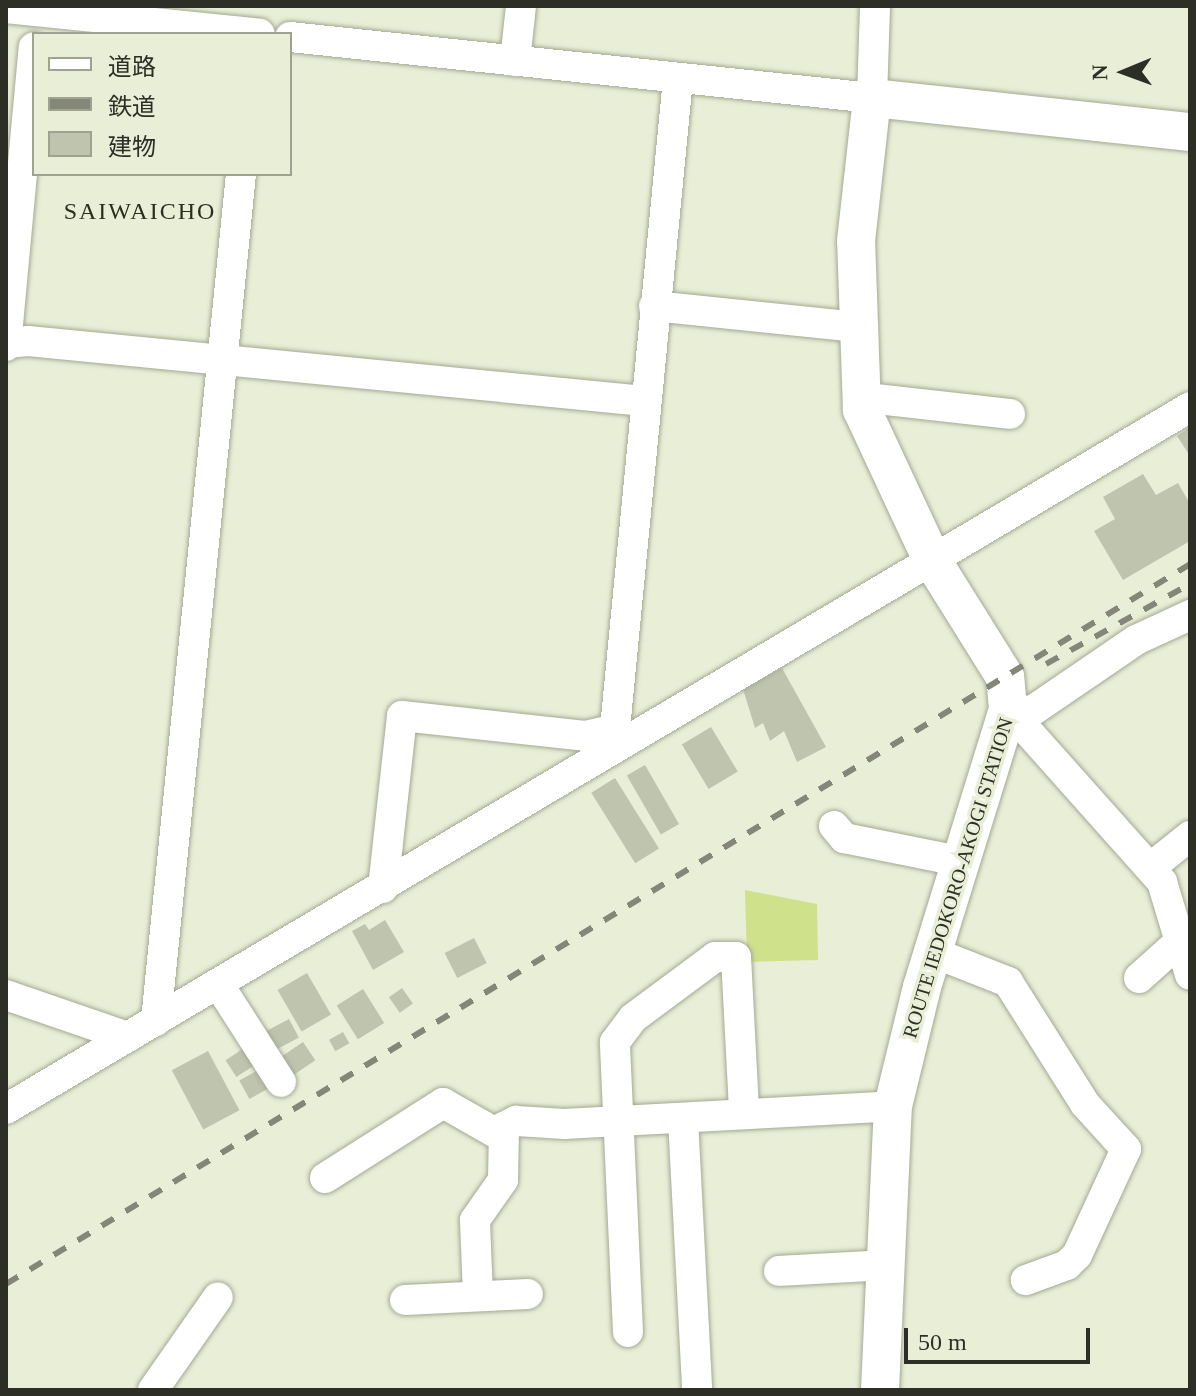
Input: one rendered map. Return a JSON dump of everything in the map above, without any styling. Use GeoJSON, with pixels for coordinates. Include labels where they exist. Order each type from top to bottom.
{"type":"FeatureCollection","features":[{"type":"Feature","properties":{"kind":"main road"},"geometry":{"type":"LineString","coordinates":[[872,98],[1190,132]]}},
{"type":"Feature","properties":{"kind":"main road","name":"ROUTE IEDOKORO-AKOGI STATION"},"geometry":{"type":"LineString","coordinates":[[872,98],[856,241],[859,397],[871,437],[932,560],[1005,677],[1008,709],[932,952],[893,1106],[880,1390]]}},
{"type":"Feature","properties":{"kind":"street"},"geometry":{"type":"LineString","coordinates":[[515,61],[521,6]]}},
{"type":"Feature","properties":{"kind":"street"},"geometry":{"type":"LineString","coordinates":[[292,37],[872,98],[875,6]]}},
{"type":"Feature","properties":{"kind":"street"},"geometry":{"type":"LineString","coordinates":[[6,8],[37,22],[126,13],[245,32]]}},
{"type":"Feature","properties":{"kind":"street"},"geometry":{"type":"LineString","coordinates":[[32,60],[13,182],[6,344],[221,359],[644,401]]}},
{"type":"Feature","properties":{"kind":"street"},"geometry":{"type":"LineString","coordinates":[[614,739],[644,401],[678,79]]}},
{"type":"Feature","properties":{"kind":"street"},"geometry":{"type":"LineString","coordinates":[[156,1021],[241,176]]}},
{"type":"Feature","properties":{"kind":"street"},"geometry":{"type":"LineString","coordinates":[[654,306],[857,327]]}},
{"type":"Feature","properties":{"kind":"street"},"geometry":{"type":"LineString","coordinates":[[859,397],[1010,414]]}},
{"type":"Feature","properties":{"kind":"street"},"geometry":{"type":"LineString","coordinates":[[6,1109],[383,888],[614,739],[932,560],[1190,407]]}},
{"type":"Feature","properties":{"kind":"street"},"geometry":{"type":"LineString","coordinates":[[1008,709],[1032,711],[1136,640],[1190,615]]}},
{"type":"Feature","properties":{"kind":"street"},"geometry":{"type":"LineString","coordinates":[[1008,709],[1162,882],[1190,975]]}},
{"type":"Feature","properties":{"kind":"street"},"geometry":{"type":"LineString","coordinates":[[383,888],[402,716],[614,739]]}},
{"type":"Feature","properties":{"kind":"street"},"geometry":{"type":"LineString","coordinates":[[834,826],[844,838],[959,861]]}},
{"type":"Feature","properties":{"kind":"street"},"geometry":{"type":"LineString","coordinates":[[1150,868],[1190,836]]}},
{"type":"Feature","properties":{"kind":"street"},"geometry":{"type":"LineString","coordinates":[[1139,978],[1178,943]]}},
{"type":"Feature","properties":{"kind":"street"},"geometry":{"type":"LineString","coordinates":[[932,952],[1008,982],[1085,1104],[1126,1149],[1077,1255],[1067,1265],[1026,1280]]}},
{"type":"Feature","properties":{"kind":"street"},"geometry":{"type":"LineString","coordinates":[[628,1332],[616,1121],[615,1042],[633,1018],[715,957],[736,957],[744,1111]]}},
{"type":"Feature","properties":{"kind":"street"},"geometry":{"type":"LineString","coordinates":[[219,985],[281,1082]]}},
{"type":"Feature","properties":{"kind":"street"},"geometry":{"type":"LineString","coordinates":[[6,995],[128,1037]]}},
{"type":"Feature","properties":{"kind":"street"},"geometry":{"type":"LineString","coordinates":[[325,1178],[451,1095],[494,1132],[516,1121],[683,1119],[744,1111],[893,1106]]}},
{"type":"Feature","properties":{"kind":"street"},"geometry":{"type":"LineString","coordinates":[[683,1119],[697,1390]]}},
{"type":"Feature","properties":{"kind":"street"},"geometry":{"type":"LineString","coordinates":[[478,1296],[475,1220],[503,1180],[504,1127]]}},
{"type":"Feature","properties":{"kind":"street"},"geometry":{"type":"LineString","coordinates":[[779,1271],[886,1265]]}},
{"type":"Feature","properties":{"kind":"street"},"geometry":{"type":"LineString","coordinates":[[405,1300],[528,1294]]}},
{"type":"Feature","properties":{"kind":"street"},"geometry":{"type":"LineString","coordinates":[[153,1390],[218,1297]]}},
{"type":"Feature","properties":{"kind":"green space"},"geometry":{"type":"Polygon","coordinates":[[[745,890],[817,904],[818,960],[747,962],[745,890]]]}},
{"type":"Feature","properties":{"kind":"building"},"geometry":{"type":"Polygon","coordinates":[[[1190,427],[1190,456],[1177,436],[1190,427]]]}},
{"type":"Feature","properties":{"kind":"building"},"geometry":{"type":"Polygon","coordinates":[[[1143,474],[1156,495],[1178,483],[1190,504],[1190,541],[1123,580],[1094,531],[1115,519],[1103,497],[1143,474]]]}},
{"type":"Feature","properties":{"kind":"building"},"geometry":{"type":"Polygon","coordinates":[[[782,668],[826,747],[797,762],[784,731],[770,741],[763,723],[755,728],[743,689],[782,668]]]}},
{"type":"Feature","properties":{"kind":"building"},"geometry":{"type":"Polygon","coordinates":[[[711,727],[738,772],[709,789],[682,745],[711,727]]]}},
{"type":"Feature","properties":{"kind":"building"},"geometry":{"type":"Polygon","coordinates":[[[645,765],[679,824],[661,834],[627,776],[645,765]]]}},
{"type":"Feature","properties":{"kind":"building"},"geometry":{"type":"Polygon","coordinates":[[[615,778],[659,848],[635,863],[591,793],[615,778]]]}},
{"type":"Feature","properties":{"kind":"building"},"geometry":{"type":"Polygon","coordinates":[[[385,920],[404,952],[373,970],[352,931],[365,924],[369,930],[385,920]]]}},
{"type":"Feature","properties":{"kind":"building"},"geometry":{"type":"Polygon","coordinates":[[[474,938],[487,963],[457,978],[445,953],[474,938]]]}},
{"type":"Feature","properties":{"kind":"building"},"geometry":{"type":"Polygon","coordinates":[[[307,973],[331,1015],[302,1032],[278,990],[307,973]]]}},
{"type":"Feature","properties":{"kind":"building"},"geometry":{"type":"Polygon","coordinates":[[[402,988],[413,1004],[400,1013],[389,997],[402,988]]]}},
{"type":"Feature","properties":{"kind":"building"},"geometry":{"type":"Polygon","coordinates":[[[363,989],[384,1023],[358,1039],[337,1005],[363,989]]]}},
{"type":"Feature","properties":{"kind":"building"},"geometry":{"type":"Polygon","coordinates":[[[289,1019],[299,1038],[273,1051],[263,1033],[289,1019]]]}},
{"type":"Feature","properties":{"kind":"building"},"geometry":{"type":"Polygon","coordinates":[[[343,1032],[349,1043],[335,1051],[329,1040],[343,1032]]]}},
{"type":"Feature","properties":{"kind":"building"},"geometry":{"type":"Polygon","coordinates":[[[303,1042],[315,1060],[292,1076],[280,1058],[303,1042]]]}},
{"type":"Feature","properties":{"kind":"building"},"geometry":{"type":"Polygon","coordinates":[[[249,1045],[260,1062],[236,1077],[226,1060],[249,1045]]]}},
{"type":"Feature","properties":{"kind":"building"},"geometry":{"type":"Polygon","coordinates":[[[208,1051],[239,1110],[203,1129],[172,1070],[208,1051]]]}},
{"type":"Feature","properties":{"kind":"building"},"geometry":{"type":"Polygon","coordinates":[[[262,1068],[272,1086],[249,1099],[239,1081],[262,1068]]]}},
{"type":"Feature","properties":{"kind":"railway"},"geometry":{"type":"LineString","coordinates":[[6,1284],[1190,564]]}},
{"type":"Feature","properties":{"kind":"railway"},"geometry":{"type":"LineString","coordinates":[[1046,664],[1190,584]]}},
{"type":"Feature","properties":{"kind":"district","name":"SAIWAICHO"},"geometry":{"type":"Point","coordinates":[140,212]}}]}
